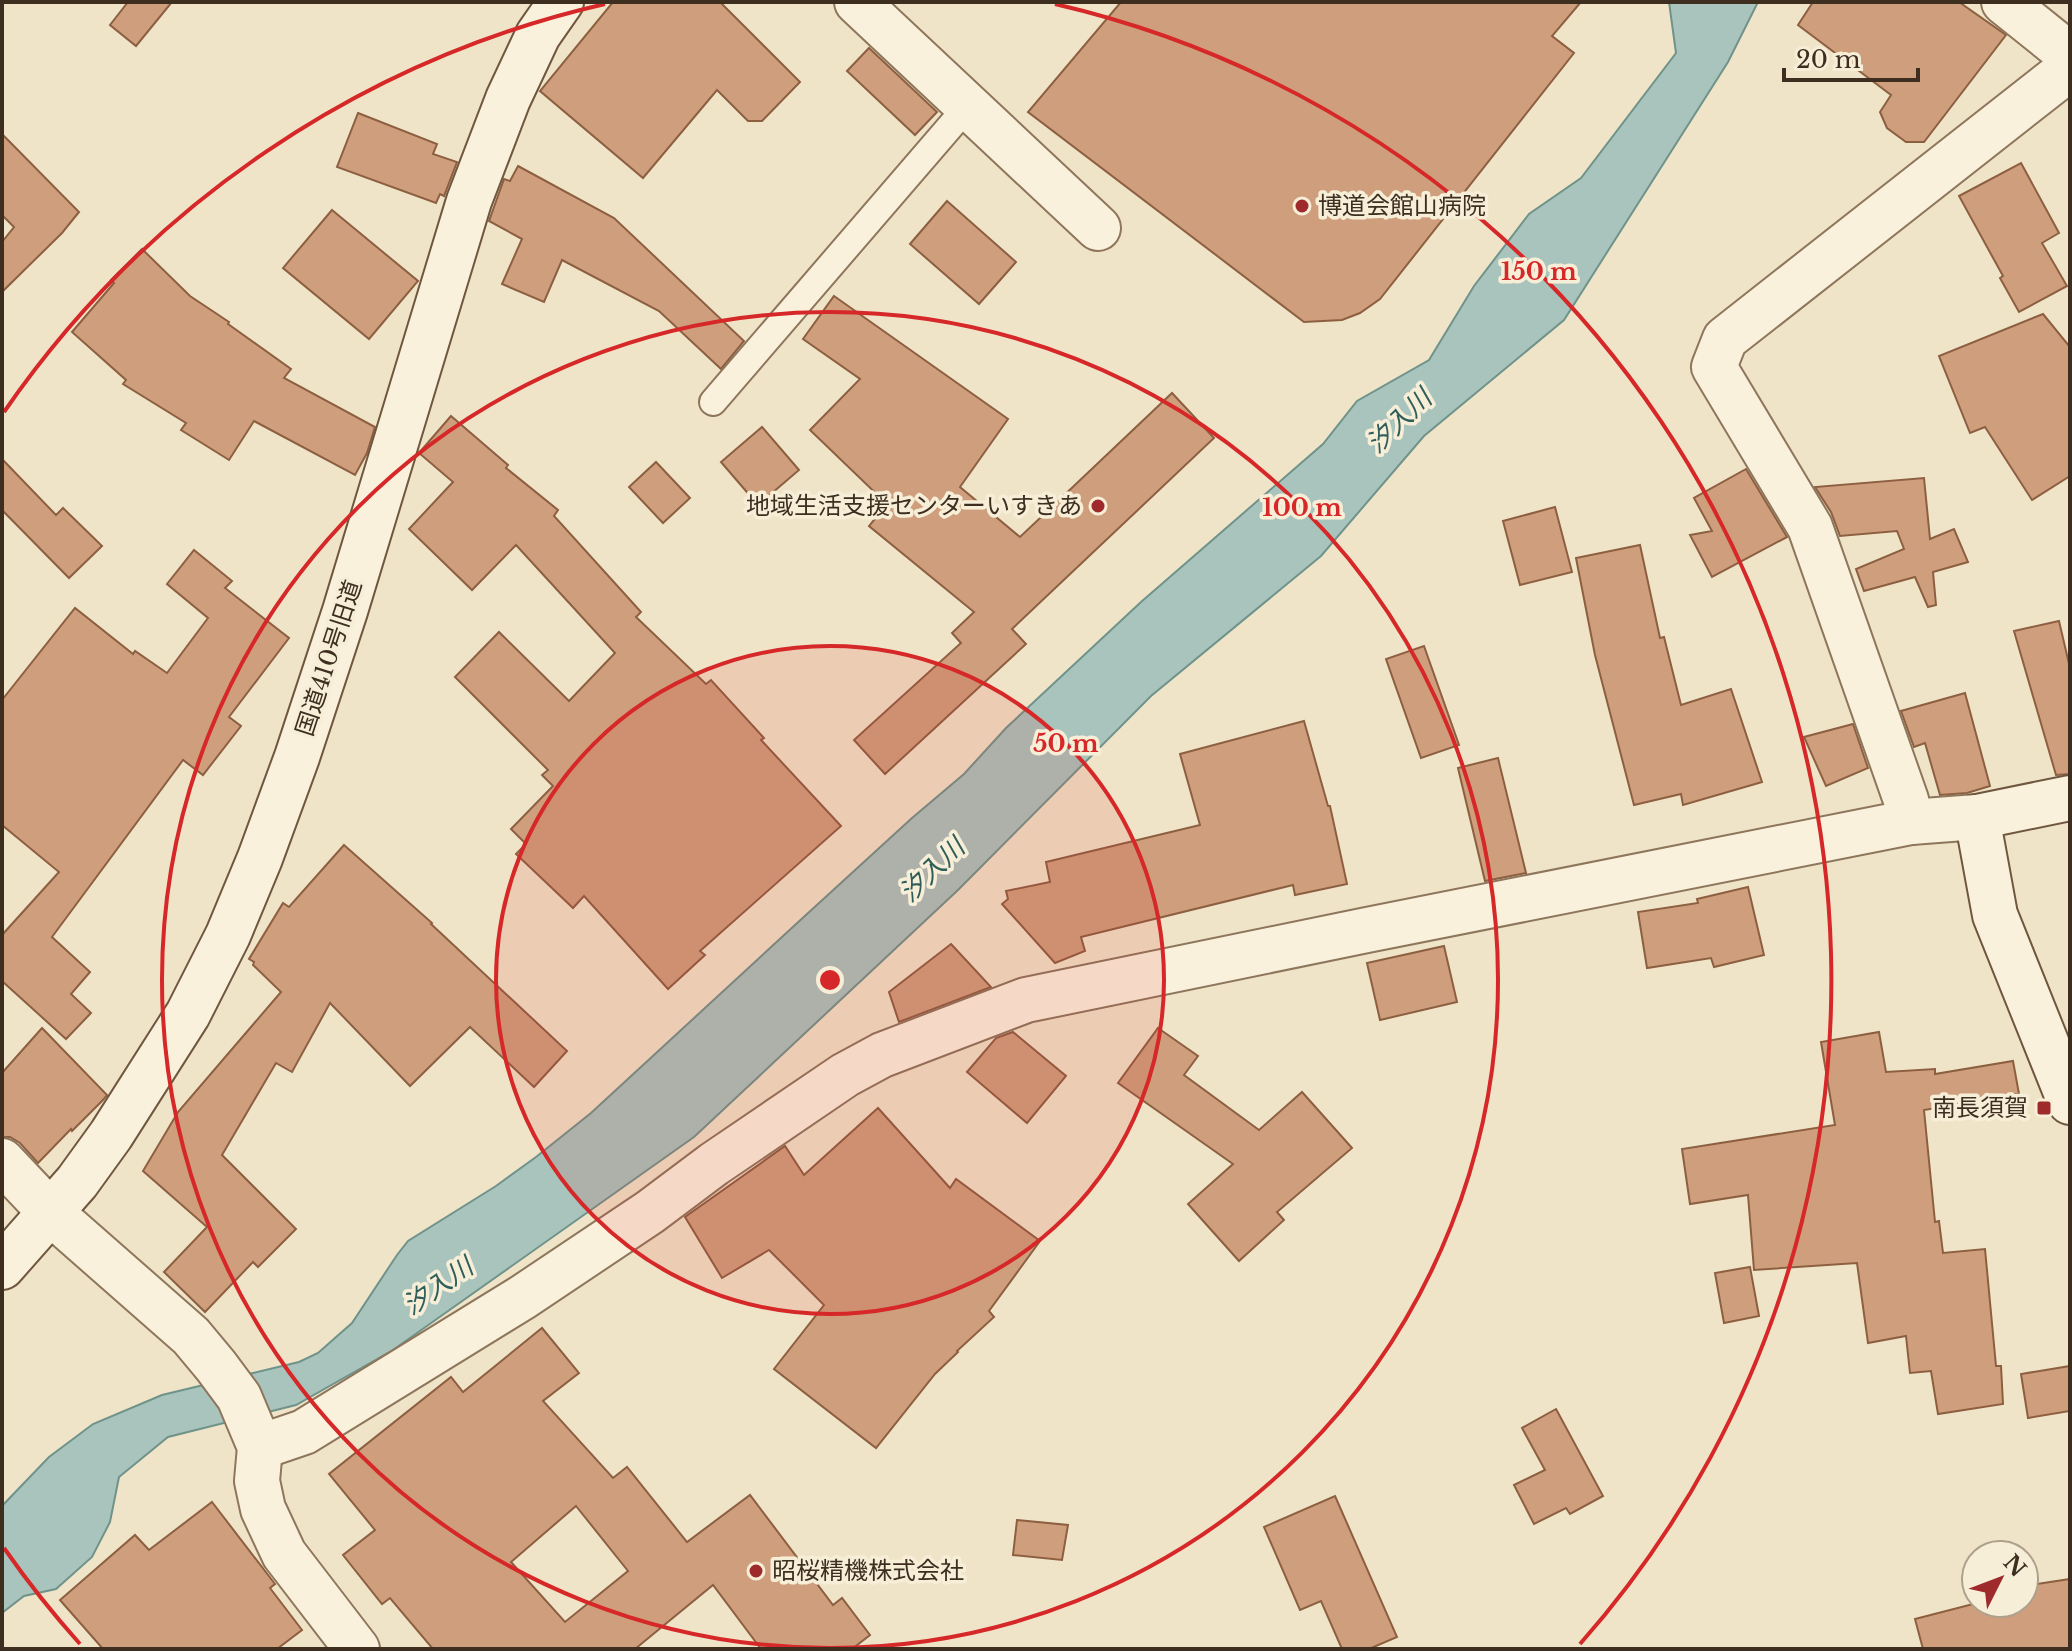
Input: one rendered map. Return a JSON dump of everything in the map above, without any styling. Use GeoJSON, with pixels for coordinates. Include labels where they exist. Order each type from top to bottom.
{"type":"FeatureCollection","features":[{"type":"Feature","properties":{"kind":"street","name":"国道410号旧道"},"geometry":{"type":"LineString","coordinates":[[2,1267],[86,1170],[144,1085],[188,1014],[233,922],[297,757],[345,611],[469,201],[508,99],[538,35],[561,2]]}},
{"type":"Feature","properties":{"kind":"street"},"geometry":{"type":"LineString","coordinates":[[857,2],[1098,228]]}},
{"type":"Feature","properties":{"kind":"street"},"geometry":{"type":"LineString","coordinates":[[2004,2],[2070,55]]}},
{"type":"Feature","properties":{"kind":"street"},"geometry":{"type":"LineString","coordinates":[[1911,822],[1810,527],[1714,367],[1725,339],[2070,68]]}},
{"type":"Feature","properties":{"kind":"street"},"geometry":{"type":"LineString","coordinates":[[256,1439],[304,1432],[356,1402],[625,1229],[845,1075],[896,1049],[1026,1000],[1911,822],[1977,817],[2070,798]]}},
{"type":"Feature","properties":{"kind":"street"},"geometry":{"type":"LineString","coordinates":[[1977,817],[1995,915],[2070,1102]]}},
{"type":"Feature","properties":{"kind":"street"},"geometry":{"type":"LineString","coordinates":[[2,1161],[51,1213],[191,1336],[239,1397],[256,1439],[260,1464],[257,1481],[263,1509],[284,1554],[357,1649]]}},
{"type":"Feature","properties":{"kind":"lane"},"geometry":{"type":"LineString","coordinates":[[713,402],[967,107]]}},
{"type":"Feature","properties":{"kind":"water","name":"汐入川"},"geometry":{"type":"Polygon","coordinates":[[[1669,2],[1758,2],[1728,62],[1564,320],[1424,436],[1321,556],[1151,696],[958,890],[694,1137],[393,1350],[296,1405],[168,1437],[119,1477],[110,1522],[92,1557],[56,1589],[24,1596],[2,1613],[2,1506],[49,1457],[93,1424],[162,1395],[299,1362],[318,1353],[352,1323],[408,1241],[496,1186],[591,1113],[912,818],[964,774],[1006,728],[1141,602],[1323,444],[1357,401],[1429,360],[1474,286],[1529,214],[1581,178],[1676,53],[1669,2]]]}},
{"type":"Feature","properties":{"kind":"building"},"geometry":{"type":"Polygon","coordinates":[[[128,2],[172,2],[136,46],[110,25],[128,2]]]}},
{"type":"Feature","properties":{"kind":"building"},"geometry":{"type":"Polygon","coordinates":[[[613,2],[720,2],[800,82],[762,121],[748,121],[717,90],[643,178],[540,91],[613,2]]]}},
{"type":"Feature","properties":{"kind":"building","name":"博道会館山病院"},"geometry":{"type":"Polygon","coordinates":[[[1121,2],[1581,2],[1552,36],[1574,53],[1380,299],[1360,313],[1342,320],[1304,322],[1028,112],[1121,2]]]}},
{"type":"Feature","properties":{"kind":"building"},"geometry":{"type":"Polygon","coordinates":[[[1813,2],[1959,2],[2006,35],[1924,142],[1906,142],[1887,128],[1880,112],[1891,95],[1798,25],[1813,2]]]}},
{"type":"Feature","properties":{"kind":"building"},"geometry":{"type":"Polygon","coordinates":[[[869,48],[937,112],[915,135],[847,71],[869,48]]]}},
{"type":"Feature","properties":{"kind":"building"},"geometry":{"type":"Polygon","coordinates":[[[358,113],[437,144],[433,154],[457,162],[444,196],[440,194],[436,203],[337,167],[358,113]]]}},
{"type":"Feature","properties":{"kind":"building"},"geometry":{"type":"Polygon","coordinates":[[[2,134],[79,212],[2,292],[2,242],[14,227],[2,215],[2,134]]]}},
{"type":"Feature","properties":{"kind":"building"},"geometry":{"type":"Polygon","coordinates":[[[2021,163],[2059,233],[2042,243],[2067,286],[2019,312],[1959,196],[2021,163]]]}},
{"type":"Feature","properties":{"kind":"building"},"geometry":{"type":"Polygon","coordinates":[[[518,166],[614,218],[744,341],[721,369],[659,311],[562,260],[544,302],[502,284],[522,239],[489,221],[504,179],[510,181],[518,166]]]}},
{"type":"Feature","properties":{"kind":"building"},"geometry":{"type":"Polygon","coordinates":[[[947,201],[1016,262],[979,304],[910,244],[947,201]]]}},
{"type":"Feature","properties":{"kind":"building"},"geometry":{"type":"Polygon","coordinates":[[[332,210],[418,281],[369,339],[283,268],[332,210]]]}},
{"type":"Feature","properties":{"kind":"building"},"geometry":{"type":"Polygon","coordinates":[[[142,249],[190,296],[291,369],[284,378],[375,427],[367,453],[355,475],[254,421],[229,460],[181,430],[186,423],[123,384],[126,380],[72,332],[114,283],[111,280],[142,249]]]}},
{"type":"Feature","properties":{"kind":"building"},"geometry":{"type":"Polygon","coordinates":[[[834,296],[1008,419],[960,487],[1020,537],[1172,393],[1214,438],[1012,629],[1026,644],[885,774],[854,740],[961,643],[952,633],[974,612],[869,526],[887,504],[810,430],[860,379],[803,339],[834,296]]]}},
{"type":"Feature","properties":{"kind":"building"},"geometry":{"type":"Polygon","coordinates":[[[2043,314],[2070,347],[2070,476],[2032,500],[1985,427],[1970,433],[1939,356],[2043,314]]]}},
{"type":"Feature","properties":{"kind":"building"},"geometry":{"type":"Polygon","coordinates":[[[451,416],[508,465],[506,468],[558,510],[554,516],[641,612],[636,617],[706,684],[711,680],[764,738],[761,740],[841,826],[700,951],[705,955],[668,989],[584,896],[573,908],[516,854],[526,844],[511,829],[553,786],[542,775],[548,770],[455,677],[499,632],[569,701],[615,653],[516,545],[472,590],[409,529],[453,482],[419,453],[451,416]]]}},
{"type":"Feature","properties":{"kind":"building"},"geometry":{"type":"Polygon","coordinates":[[[762,427],[799,470],[758,505],[721,462],[762,427]]]}},
{"type":"Feature","properties":{"kind":"building"},"geometry":{"type":"Polygon","coordinates":[[[2,459],[56,515],[63,508],[102,546],[69,578],[2,510],[2,459]]]}},
{"type":"Feature","properties":{"kind":"building"},"geometry":{"type":"Polygon","coordinates":[[[656,462],[690,498],[663,523],[629,487],[656,462]]]}},
{"type":"Feature","properties":{"kind":"building"},"geometry":{"type":"Polygon","coordinates":[[[1746,469],[1787,537],[1712,577],[1690,535],[1712,531],[1694,498],[1746,469]]]}},
{"type":"Feature","properties":{"kind":"building"},"geometry":{"type":"Polygon","coordinates":[[[1924,478],[1930,539],[1954,529],[1968,562],[1933,572],[1936,605],[1928,607],[1915,577],[1864,591],[1856,569],[1904,549],[1897,531],[1840,536],[1831,512],[1815,487],[1924,478]]]}},
{"type":"Feature","properties":{"kind":"building"},"geometry":{"type":"Polygon","coordinates":[[[1555,507],[1572,572],[1520,585],[1503,521],[1555,507]]]}},
{"type":"Feature","properties":{"kind":"building"},"geometry":{"type":"Polygon","coordinates":[[[1640,545],[1660,638],[1664,637],[1681,705],[1731,689],[1762,782],[1683,805],[1681,794],[1634,805],[1595,655],[1576,558],[1640,545]]]}},
{"type":"Feature","properties":{"kind":"building"},"geometry":{"type":"Polygon","coordinates":[[[194,550],[232,581],[225,588],[289,638],[229,717],[241,726],[203,775],[183,760],[52,937],[90,972],[71,994],[91,1013],[66,1039],[2,981],[2,935],[59,872],[2,825],[2,700],[75,608],[133,654],[135,651],[167,673],[208,618],[167,584],[194,550]]]}},
{"type":"Feature","properties":{"kind":"building"},"geometry":{"type":"Polygon","coordinates":[[[2059,621],[2070,668],[2070,774],[2056,775],[2014,631],[2059,621]]]}},
{"type":"Feature","properties":{"kind":"building"},"geometry":{"type":"Polygon","coordinates":[[[1424,646],[1459,745],[1421,758],[1386,659],[1424,646]]]}},
{"type":"Feature","properties":{"kind":"building"},"geometry":{"type":"Polygon","coordinates":[[[1965,693],[1990,786],[1967,793],[1940,795],[1925,743],[1914,747],[1901,711],[1965,693]]]}},
{"type":"Feature","properties":{"kind":"building"},"geometry":{"type":"Polygon","coordinates":[[[1304,721],[1330,806],[1347,884],[1295,895],[1293,885],[1081,937],[1085,951],[1055,963],[1002,904],[1008,899],[1006,891],[1050,882],[1046,862],[1200,825],[1180,754],[1304,721]]]}},
{"type":"Feature","properties":{"kind":"building"},"geometry":{"type":"Polygon","coordinates":[[[1853,724],[1868,768],[1826,786],[1804,737],[1853,724]]]}},
{"type":"Feature","properties":{"kind":"building"},"geometry":{"type":"Polygon","coordinates":[[[1498,758],[1526,873],[1485,881],[1458,768],[1498,758]]]}},
{"type":"Feature","properties":{"kind":"building"},"geometry":{"type":"Polygon","coordinates":[[[344,845],[432,923],[567,1051],[534,1087],[470,1027],[410,1086],[330,1003],[292,1072],[276,1063],[222,1155],[296,1229],[258,1267],[253,1262],[205,1312],[164,1272],[207,1227],[143,1171],[178,1112],[281,992],[249,959],[283,903],[289,907],[344,845]]]}},
{"type":"Feature","properties":{"kind":"building"},"geometry":{"type":"Polygon","coordinates":[[[1748,887],[1764,955],[1714,967],[1711,958],[1647,968],[1638,912],[1698,903],[1697,899],[1748,887]]]}},
{"type":"Feature","properties":{"kind":"building"},"geometry":{"type":"Polygon","coordinates":[[[951,944],[991,987],[899,1022],[889,992],[951,944]]]}},
{"type":"Feature","properties":{"kind":"building"},"geometry":{"type":"Polygon","coordinates":[[[1444,946],[1457,1002],[1380,1020],[1367,963],[1444,946]]]}},
{"type":"Feature","properties":{"kind":"building"},"geometry":{"type":"Polygon","coordinates":[[[42,1028],[107,1095],[38,1163],[20,1143],[10,1137],[2,1137],[2,1073],[42,1028]]]}},
{"type":"Feature","properties":{"kind":"building"},"geometry":{"type":"Polygon","coordinates":[[[1158,1028],[1198,1056],[1184,1075],[1259,1130],[1302,1092],[1352,1148],[1277,1212],[1284,1220],[1239,1261],[1188,1204],[1233,1164],[1118,1083],[1158,1028]]]}},
{"type":"Feature","properties":{"kind":"building"},"geometry":{"type":"Polygon","coordinates":[[[1013,1032],[1066,1076],[1027,1123],[967,1072],[996,1038],[1013,1032]]]}},
{"type":"Feature","properties":{"kind":"building"},"geometry":{"type":"Polygon","coordinates":[[[1879,1032],[1886,1072],[1935,1069],[1935,1074],[2013,1061],[2019,1094],[1924,1110],[1935,1222],[1939,1221],[1943,1253],[1985,1249],[1996,1366],[2001,1366],[2003,1404],[1938,1414],[1931,1371],[1910,1373],[1906,1336],[1868,1343],[1857,1263],[1754,1270],[1748,1195],[1690,1204],[1682,1149],[1835,1125],[1821,1042],[1879,1032]]]}},
{"type":"Feature","properties":{"kind":"building"},"geometry":{"type":"Polygon","coordinates":[[[878,1108],[950,1188],[956,1179],[1040,1241],[989,1311],[994,1317],[935,1374],[876,1448],[774,1369],[824,1305],[769,1250],[722,1278],[685,1217],[785,1146],[804,1175],[878,1108]]]}},
{"type":"Feature","properties":{"kind":"building"},"geometry":{"type":"Polygon","coordinates":[[[1750,1267],[1759,1316],[1724,1323],[1715,1273],[1750,1267]]]}},
{"type":"Feature","properties":{"kind":"building"},"geometry":{"type":"Polygon","coordinates":[[[542,1328],[579,1373],[543,1401],[613,1478],[627,1467],[687,1542],[750,1495],[833,1605],[842,1598],[870,1635],[852,1649],[761,1649],[713,1585],[635,1649],[433,1649],[390,1598],[382,1604],[343,1555],[375,1530],[329,1474],[451,1377],[463,1392],[542,1328]],[[576,1506],[511,1562],[565,1622],[628,1571],[576,1506]]]}},
{"type":"Feature","properties":{"kind":"building"},"geometry":{"type":"Polygon","coordinates":[[[2070,1366],[2070,1411],[2028,1418],[2021,1374],[2070,1366]]]}},
{"type":"Feature","properties":{"kind":"building"},"geometry":{"type":"Polygon","coordinates":[[[1556,1409],[1603,1496],[1570,1514],[1566,1508],[1534,1524],[1514,1485],[1545,1470],[1522,1428],[1556,1409]]]}},
{"type":"Feature","properties":{"kind":"building"},"geometry":{"type":"Polygon","coordinates":[[[1335,1496],[1397,1637],[1369,1649],[1342,1649],[1321,1601],[1300,1610],[1264,1527],[1335,1496]]]}},
{"type":"Feature","properties":{"kind":"building"},"geometry":{"type":"Polygon","coordinates":[[[212,1502],[275,1584],[270,1588],[302,1630],[277,1649],[103,1649],[60,1600],[135,1535],[149,1550],[212,1502]]]}},
{"type":"Feature","properties":{"kind":"building"},"geometry":{"type":"Polygon","coordinates":[[[1017,1520],[1068,1525],[1062,1560],[1013,1555],[1017,1520]]]}},
{"type":"Feature","properties":{"kind":"building"},"geometry":{"type":"Polygon","coordinates":[[[2070,1579],[2070,1649],[1923,1649],[1915,1619],[1960,1607],[1960,1619],[2040,1619],[2040,1584],[2070,1579]]]}},
{"type":"Feature","properties":{"kind":"place","name":"博道会館山病院"},"geometry":{"type":"Point","coordinates":[1302,206]}},
{"type":"Feature","properties":{"kind":"place","name":"地域生活支援センターいすきあ"},"geometry":{"type":"Point","coordinates":[1098,506]}},
{"type":"Feature","properties":{"kind":"place","name":"南長須賀"},"geometry":{"type":"Point","coordinates":[2044,1108]}},
{"type":"Feature","properties":{"kind":"place","name":"昭桜精機株式会社"},"geometry":{"type":"Point","coordinates":[756,1571]}}]}
